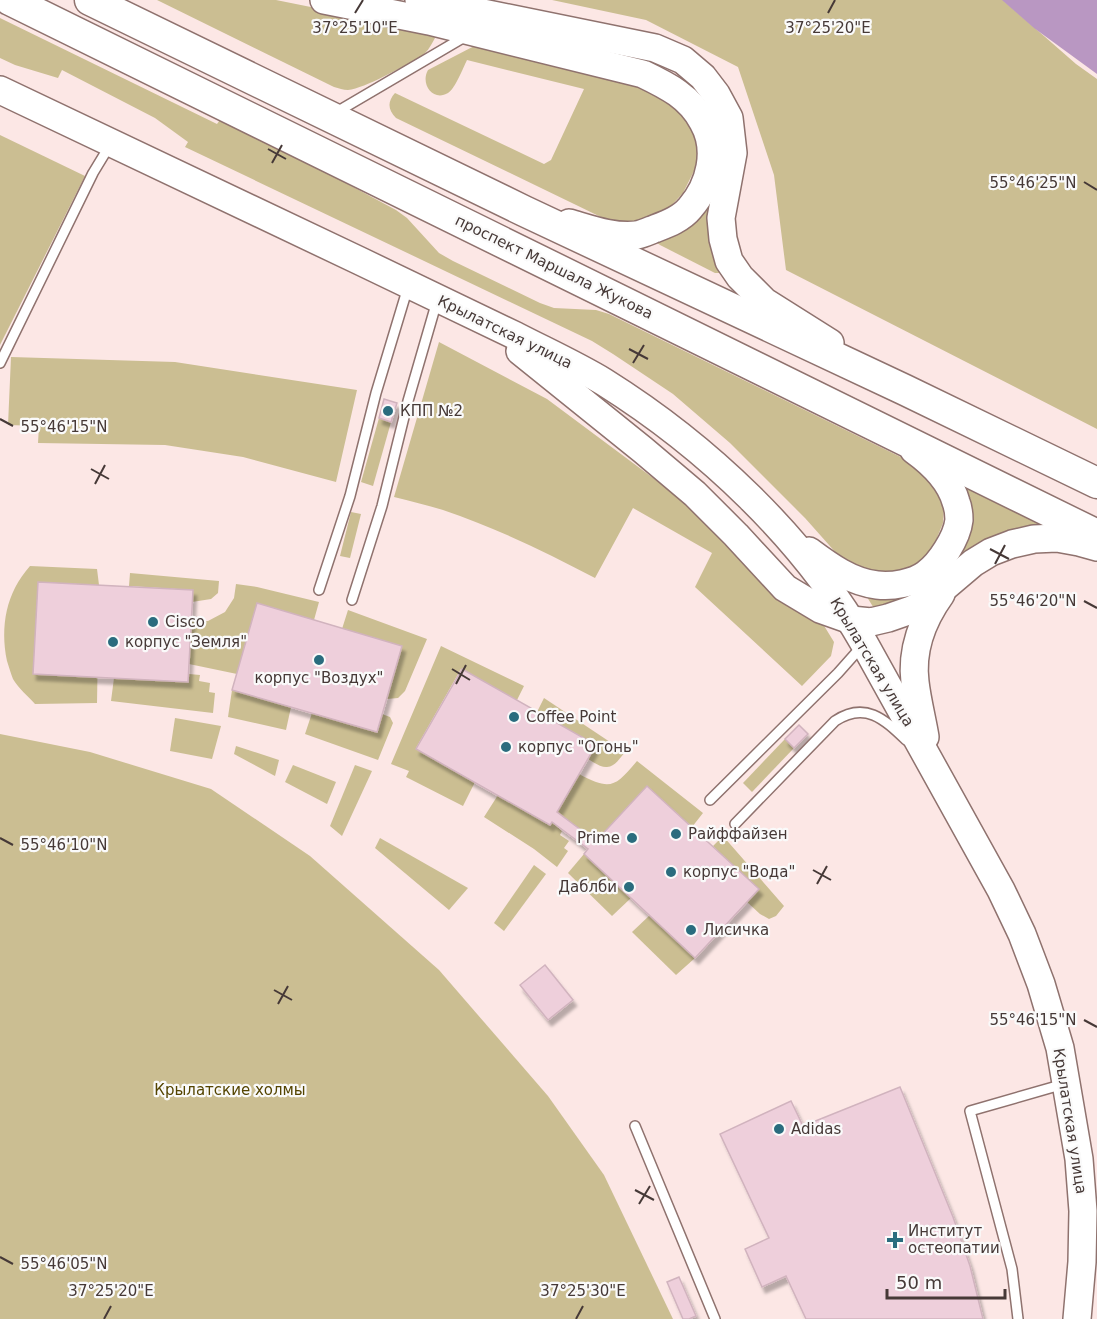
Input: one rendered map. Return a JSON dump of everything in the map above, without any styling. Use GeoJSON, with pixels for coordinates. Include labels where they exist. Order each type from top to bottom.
{"type":"FeatureCollection","features":[{"type":"Feature","properties":{"kind":"main road","name":"проспект Маршала Жукова"},"geometry":{"type":"LineString","coordinates":[[10,0],[1097,535]]}},
{"type":"Feature","properties":{"kind":"main road"},"geometry":{"type":"LineString","coordinates":[[90,0],[524,211],[1097,483]]}},
{"type":"Feature","properties":{"kind":"main road"},"geometry":{"type":"LineString","coordinates":[[324,0],[429,21],[643,74],[668,86],[689,102],[704,123],[712,147],[710,171],[689,209],[674,221],[638,235],[619,236],[524,211]]}},
{"type":"Feature","properties":{"kind":"main road"},"geometry":{"type":"LineString","coordinates":[[419,0],[655,48],[683,60],[703,77],[729,117],[734,153],[721,218],[723,239],[729,261],[740,277],[765,302],[904,390]]}},
{"type":"Feature","properties":{"kind":"main road","name":"Крылатская улица"},"geometry":{"type":"LineString","coordinates":[[0,90],[471,314],[602,381],[640,406],[694,447],[783,531],[830,591],[858,632],[1001,890],[1022,934],[1041,984],[1060,1048],[1079,1159],[1083,1211],[1082,1262],[1077,1319]]}},
{"type":"Feature","properties":{"kind":"main road"},"geometry":{"type":"LineString","coordinates":[[471,314],[695,494],[785,588],[858,632],[871,622],[911,610],[927,602],[973,563],[991,552],[1012,544],[1034,539],[1057,538],[1097,547]]}},
{"type":"Feature","properties":{"kind":"main road"},"geometry":{"type":"LineString","coordinates":[[783,531],[826,564],[865,583],[879,586],[894,585],[925,575],[938,562],[953,537],[959,520],[957,504],[952,490],[942,476],[923,457],[893,435]]}},
{"type":"Feature","properties":{"kind":"main road"},"geometry":{"type":"LineString","coordinates":[[930,762],[914,681],[914,661],[925,620],[946,587]]}},
{"type":"Feature","properties":{"kind":"lane"},"geometry":{"type":"LineString","coordinates":[[329,117],[473,32]]}},
{"type":"Feature","properties":{"kind":"lane"},"geometry":{"type":"LineString","coordinates":[[0,363],[93,172],[111,143]]}},
{"type":"Feature","properties":{"kind":"lane"},"geometry":{"type":"LineString","coordinates":[[319,590],[350,496],[376,393],[409,285]]}},
{"type":"Feature","properties":{"kind":"lane"},"geometry":{"type":"LineString","coordinates":[[352,600],[382,506],[408,401],[438,299]]}},
{"type":"Feature","properties":{"kind":"lane"},"geometry":{"type":"LineString","coordinates":[[710,800],[830,681],[858,632]]}},
{"type":"Feature","properties":{"kind":"lane"},"geometry":{"type":"LineString","coordinates":[[735,824],[835,721],[846,714],[856,711],[871,714],[886,722],[930,762]]}},
{"type":"Feature","properties":{"kind":"lane"},"geometry":{"type":"LineString","coordinates":[[1018,1319],[1012,1269],[970,1111],[1066,1083]]}},
{"type":"Feature","properties":{"kind":"lane"},"geometry":{"type":"LineString","coordinates":[[635,1126],[715,1319]]}},
{"type":"Feature","properties":{"kind":"green space"},"geometry":{"type":"Polygon","coordinates":[[[157,0],[276,0],[425,30],[433,33],[435,38],[426,52],[418,59],[364,85],[344,90],[157,0]]]}},
{"type":"Feature","properties":{"kind":"green space"},"geometry":{"type":"Polygon","coordinates":[[[552,0],[1003,0],[1076,64],[1097,79],[1097,429],[786,270],[774,175],[738,67],[646,20],[552,0]]]}},
{"type":"Feature","properties":{"kind":"green space"},"geometry":{"type":"Polygon","coordinates":[[[0,18],[217,124],[222,117],[234,123],[396,210],[407,218],[439,253],[453,261],[554,308],[596,310],[609,314],[919,466],[936,484],[944,508],[943,523],[932,550],[924,560],[912,568],[883,575],[850,564],[837,554],[805,518],[730,443],[673,394],[613,354],[592,341],[185,147],[188,142],[155,118],[62,70],[58,78],[0,58],[0,18]]]}},
{"type":"Feature","properties":{"kind":"green space"},"geometry":{"type":"Polygon","coordinates":[[[480,43],[641,83],[680,105],[695,133],[698,150],[696,167],[683,193],[670,207],[654,216],[622,222],[605,219],[393,115],[390,103],[395,93],[544,164],[551,160],[584,89],[467,60],[451,91],[437,95],[429,90],[426,81],[428,70],[480,43]]]}},
{"type":"Feature","properties":{"kind":"green space"},"geometry":{"type":"Polygon","coordinates":[[[0,135],[85,176],[0,345],[0,135]]]}},
{"type":"Feature","properties":{"kind":"green space"},"geometry":{"type":"Polygon","coordinates":[[[713,186],[720,271],[719,273],[656,242],[713,186]]]}},
{"type":"Feature","properties":{"kind":"green space"},"geometry":{"type":"Polygon","coordinates":[[[439,342],[547,399],[688,504],[788,605],[797,612],[823,624],[834,642],[831,656],[802,686],[695,587],[712,553],[633,508],[595,578],[482,525],[443,510],[394,497],[439,342]]]}},
{"type":"Feature","properties":{"kind":"green space"},"geometry":{"type":"Polygon","coordinates":[[[11,357],[175,362],[357,390],[336,482],[243,457],[165,445],[38,443],[39,426],[8,425],[11,357]]]}},
{"type":"Feature","properties":{"kind":"green space"},"geometry":{"type":"Polygon","coordinates":[[[379,418],[391,422],[373,486],[361,482],[379,418]]]}},
{"type":"Feature","properties":{"kind":"green space"},"geometry":{"type":"Polygon","coordinates":[[[962,484],[1043,525],[1042,528],[910,598],[875,610],[867,597],[923,584],[962,484]]]}},
{"type":"Feature","properties":{"kind":"green space"},"geometry":{"type":"Polygon","coordinates":[[[351,512],[361,514],[350,558],[340,556],[351,512]]]}},
{"type":"Feature","properties":{"kind":"green space"},"geometry":{"type":"Polygon","coordinates":[[[30,566],[97,569],[99,585],[97,703],[35,704],[13,679],[5,648],[5,623],[15,587],[30,566]]]}},
{"type":"Feature","properties":{"kind":"green space"},"geometry":{"type":"Polygon","coordinates":[[[130,573],[219,581],[218,593],[211,599],[192,602],[193,590],[129,586],[130,573]]]}},
{"type":"Feature","properties":{"kind":"green space"},"geometry":{"type":"Polygon","coordinates":[[[236,584],[319,602],[314,620],[257,604],[237,674],[189,664],[192,621],[208,621],[225,612],[234,598],[236,584]]]}},
{"type":"Feature","properties":{"kind":"green space"},"geometry":{"type":"Polygon","coordinates":[[[348,610],[427,639],[405,691],[398,698],[387,699],[402,646],[342,629],[348,610]]]}},
{"type":"Feature","properties":{"kind":"green space"},"geometry":{"type":"Polygon","coordinates":[[[441,646],[524,686],[517,700],[461,669],[416,748],[475,782],[463,806],[406,777],[409,771],[391,764],[441,646]]]}},
{"type":"Feature","properties":{"kind":"green space"},"geometry":{"type":"Polygon","coordinates":[[[189,674],[200,675],[199,681],[210,683],[209,692],[215,693],[213,713],[111,701],[114,678],[188,682],[189,674]]]}},
{"type":"Feature","properties":{"kind":"green space"},"geometry":{"type":"Polygon","coordinates":[[[232,690],[291,707],[286,730],[228,717],[232,690]]]}},
{"type":"Feature","properties":{"kind":"green space"},"geometry":{"type":"Polygon","coordinates":[[[544,698],[625,752],[617,762],[607,767],[591,761],[537,712],[544,698]]]}},
{"type":"Feature","properties":{"kind":"green space"},"geometry":{"type":"Polygon","coordinates":[[[312,713],[377,732],[382,714],[390,717],[393,723],[378,760],[305,734],[312,713]]]}},
{"type":"Feature","properties":{"kind":"green space"},"geometry":{"type":"Polygon","coordinates":[[[175,718],[221,726],[212,759],[170,751],[175,718]]]}},
{"type":"Feature","properties":{"kind":"green space","name":"Крылатские холмы"},"geometry":{"type":"Polygon","coordinates":[[[0,734],[90,752],[211,789],[310,856],[439,970],[548,1096],[604,1175],[673,1319],[0,1319],[0,734]]]}},
{"type":"Feature","properties":{"kind":"green space"},"geometry":{"type":"Polygon","coordinates":[[[785,739],[794,748],[752,792],[743,783],[785,739]]]}},
{"type":"Feature","properties":{"kind":"green space"},"geometry":{"type":"Polygon","coordinates":[[[236,746],[279,760],[275,776],[234,754],[236,746]]]}},
{"type":"Feature","properties":{"kind":"green space"},"geometry":{"type":"Polygon","coordinates":[[[637,761],[703,813],[692,827],[647,786],[596,841],[557,812],[579,774],[598,783],[612,784],[637,761]]]}},
{"type":"Feature","properties":{"kind":"green space"},"geometry":{"type":"Polygon","coordinates":[[[293,765],[336,782],[327,804],[285,782],[293,765]]]}},
{"type":"Feature","properties":{"kind":"green space"},"geometry":{"type":"Polygon","coordinates":[[[355,765],[372,771],[342,836],[330,826],[355,765]]]}},
{"type":"Feature","properties":{"kind":"green space"},"geometry":{"type":"Polygon","coordinates":[[[498,795],[552,822],[562,831],[560,835],[569,841],[564,848],[568,851],[557,867],[534,849],[484,817],[498,795]]]}},
{"type":"Feature","properties":{"kind":"green space"},"geometry":{"type":"Polygon","coordinates":[[[723,836],[784,906],[776,916],[769,919],[747,902],[758,889],[713,846],[723,836]]]}},
{"type":"Feature","properties":{"kind":"green space"},"geometry":{"type":"Polygon","coordinates":[[[380,838],[468,888],[449,910],[375,848],[380,838]]]}},
{"type":"Feature","properties":{"kind":"green space"},"geometry":{"type":"Polygon","coordinates":[[[584,854],[631,898],[612,916],[568,873],[584,854]]]}},
{"type":"Feature","properties":{"kind":"green space"},"geometry":{"type":"Polygon","coordinates":[[[534,865],[546,874],[504,931],[494,923],[534,865]]]}},
{"type":"Feature","properties":{"kind":"green space"},"geometry":{"type":"Polygon","coordinates":[[[650,915],[695,958],[676,975],[632,932],[650,915]]]}},
{"type":"Feature","properties":{"kind":"shaded area"},"geometry":{"type":"Polygon","coordinates":[[[1002,0],[1097,0],[1097,74],[1034,28],[1002,0]]]}},
{"type":"Feature","properties":{"kind":"building","name":"КПП №2"},"geometry":{"type":"Polygon","coordinates":[[[384,399],[397,403],[391,422],[379,418],[384,399]]]}},
{"type":"Feature","properties":{"kind":"building","name":"корпус \"Земля\""},"geometry":{"type":"Polygon","coordinates":[[[38,582],[193,590],[188,682],[33,674],[38,582]]]}},
{"type":"Feature","properties":{"kind":"building","name":"корпус \"Воздух\""},"geometry":{"type":"Polygon","coordinates":[[[257,603],[402,646],[377,732],[232,690],[257,603]]]}},
{"type":"Feature","properties":{"kind":"building"},"geometry":{"type":"Polygon","coordinates":[[[462,669],[596,745],[557,812],[596,841],[647,786],[759,889],[695,958],[584,854],[588,849],[552,822],[550,825],[416,749],[462,669]]]}},
{"type":"Feature","properties":{"kind":"building"},"geometry":{"type":"Polygon","coordinates":[[[799,725],[808,734],[794,748],[785,739],[799,725]]]}},
{"type":"Feature","properties":{"kind":"building"},"geometry":{"type":"Polygon","coordinates":[[[545,965],[573,1000],[548,1020],[520,985],[545,965]]]}},
{"type":"Feature","properties":{"kind":"building"},"geometry":{"type":"Polygon","coordinates":[[[900,1087],[953,1217],[970,1266],[983,1319],[806,1319],[786,1276],[762,1287],[745,1249],[769,1238],[720,1134],[791,1101],[803,1126],[900,1087]]]}},
{"type":"Feature","properties":{"kind":"building"},"geometry":{"type":"Polygon","coordinates":[[[679,1277],[696,1316],[689,1319],[683,1319],[667,1282],[679,1277]]]}},
{"type":"Feature","properties":{"kind":"place","name":"КПП №2"},"geometry":{"type":"Point","coordinates":[388,411]}},
{"type":"Feature","properties":{"kind":"place","name":"Cisco"},"geometry":{"type":"Point","coordinates":[153,622]}},
{"type":"Feature","properties":{"kind":"place","name":"корпус \"Земля\""},"geometry":{"type":"Point","coordinates":[113,642]}},
{"type":"Feature","properties":{"kind":"place","name":"корпус \"Воздух\""},"geometry":{"type":"Point","coordinates":[319,660]}},
{"type":"Feature","properties":{"kind":"place","name":"Coffee Point"},"geometry":{"type":"Point","coordinates":[514,717]}},
{"type":"Feature","properties":{"kind":"place","name":"корпус \"Огонь\""},"geometry":{"type":"Point","coordinates":[506,747]}},
{"type":"Feature","properties":{"kind":"place","name":"Райффайзен"},"geometry":{"type":"Point","coordinates":[676,834]}},
{"type":"Feature","properties":{"kind":"place","name":"Prime"},"geometry":{"type":"Point","coordinates":[632,838]}},
{"type":"Feature","properties":{"kind":"place","name":"корпус \"Вода\""},"geometry":{"type":"Point","coordinates":[671,872]}},
{"type":"Feature","properties":{"kind":"place","name":"Даблби"},"geometry":{"type":"Point","coordinates":[629,887]}},
{"type":"Feature","properties":{"kind":"place","name":"Лисичка"},"geometry":{"type":"Point","coordinates":[691,930]}},
{"type":"Feature","properties":{"kind":"place","name":"Adidas"},"geometry":{"type":"Point","coordinates":[779,1129]}},
{"type":"Feature","properties":{"kind":"place","name":"Институт остеопатии"},"geometry":{"type":"Point","coordinates":[895,1240]}}]}
